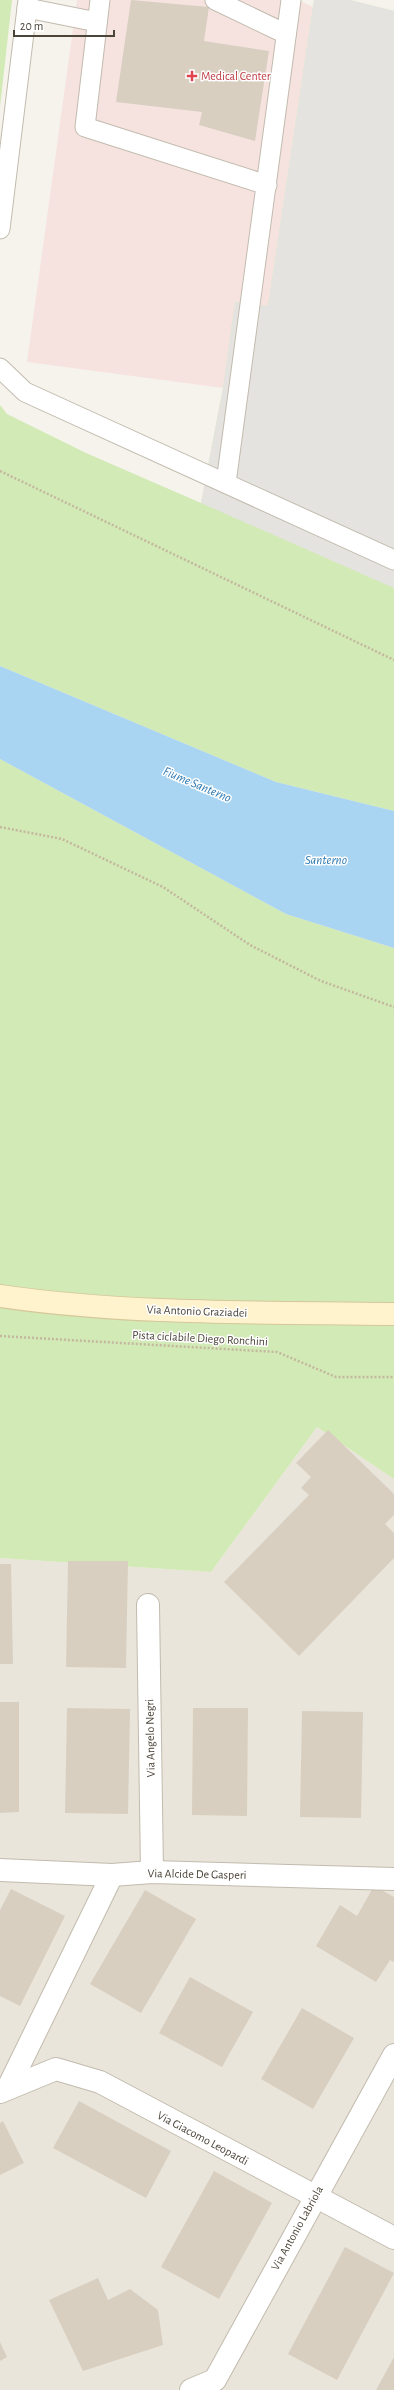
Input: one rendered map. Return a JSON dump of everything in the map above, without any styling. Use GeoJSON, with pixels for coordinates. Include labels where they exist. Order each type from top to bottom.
{"type":"FeatureCollection","features":[{"type":"Feature","properties":{"kind":"street","name":"Via Antonio Graziadei"},"geometry":{"type":"LineString","coordinates":[[0,1296],[56,1304],[181,1312],[394,1314]]}},
{"type":"Feature","properties":{"kind":"street","name":"Via Angelo Negri"},"geometry":{"type":"LineString","coordinates":[[148,1605],[152,1872]]}},
{"type":"Feature","properties":{"kind":"street","name":"Via Alcide De Gasperi"},"geometry":{"type":"LineString","coordinates":[[0,1870],[112,1875],[152,1872],[394,1879]]}},
{"type":"Feature","properties":{"kind":"street","name":"Via Giacomo Leopardi"},"geometry":{"type":"LineString","coordinates":[[4,2090],[112,1875]]}},
{"type":"Feature","properties":{"kind":"street","name":"Via Antonio Labriola"},"geometry":{"type":"LineString","coordinates":[[191,2390],[215,2380],[314,2197],[394,2055]]}},
{"type":"Feature","properties":{"kind":"street","name":"Via Giacomo Leopardi"},"geometry":{"type":"LineString","coordinates":[[4,2090],[56,2069],[100,2082],[314,2197],[394,2238]]}},
{"type":"Feature","properties":{"kind":"lane"},"geometry":{"type":"LineString","coordinates":[[100,0],[85,127],[267,185]]}},
{"type":"Feature","properties":{"kind":"lane"},"geometry":{"type":"LineString","coordinates":[[215,0],[286,34]]}},
{"type":"Feature","properties":{"kind":"lane"},"geometry":{"type":"LineString","coordinates":[[226,483],[291,0]]}},
{"type":"Feature","properties":{"kind":"lane"},"geometry":{"type":"LineString","coordinates":[[0,229],[27,4],[98,22]]}},
{"type":"Feature","properties":{"kind":"lane"},"geometry":{"type":"LineString","coordinates":[[0,368],[25,392],[394,560]]}},
{"type":"Feature","properties":{"kind":"path"},"geometry":{"type":"LineString","coordinates":[[0,471],[394,660]]}},
{"type":"Feature","properties":{"kind":"path"},"geometry":{"type":"LineString","coordinates":[[0,827],[62,840],[163,887],[250,945],[314,977],[394,1007]]}},
{"type":"Feature","properties":{"kind":"path","name":"Pista ciclabile Diego Ronchini"},"geometry":{"type":"LineString","coordinates":[[0,1336],[277,1352],[336,1377],[394,1378]]}},
{"type":"Feature","properties":{"kind":"shaded area"},"geometry":{"type":"Polygon","coordinates":[[[77,0],[298,0],[313,7],[268,306],[235,302],[223,388],[27,362],[77,0]]]}},
{"type":"Feature","properties":{"kind":"shaded area"},"geometry":{"type":"Polygon","coordinates":[[[314,0],[350,0],[394,11],[394,588],[201,503],[223,388],[235,302],[268,306],[314,0]]]}},
{"type":"Feature","properties":{"kind":"shaded area"},"geometry":{"type":"Polygon","coordinates":[[[317,1427],[394,1479],[394,2390],[0,2390],[0,1558],[211,1572],[317,1427]]]}},
{"type":"Feature","properties":{"kind":"green space"},"geometry":{"type":"Polygon","coordinates":[[[0,0],[12,0],[0,107],[0,0]]]}},
{"type":"Feature","properties":{"kind":"green space"},"geometry":{"type":"Polygon","coordinates":[[[314,0],[350,0],[394,11],[394,811],[276,782],[0,666],[0,405],[7,414],[86,453],[201,503],[223,388],[235,302],[268,306],[314,0]]]}},
{"type":"Feature","properties":{"kind":"green space"},"geometry":{"type":"Polygon","coordinates":[[[0,759],[286,914],[394,948],[394,1479],[317,1427],[211,1572],[0,1558],[0,759]]]}},
{"type":"Feature","properties":{"kind":"water","name":"Santerno"},"geometry":{"type":"Polygon","coordinates":[[[0,666],[276,782],[394,811],[394,948],[286,914],[0,759],[0,666]]]}},
{"type":"Feature","properties":{"kind":"building","name":"Medical Center"},"geometry":{"type":"Polygon","coordinates":[[[131,0],[209,7],[204,41],[269,51],[255,141],[199,125],[202,112],[116,102],[131,0]]]}},
{"type":"Feature","properties":{"kind":"building"},"geometry":{"type":"Polygon","coordinates":[[[328,1430],[394,1494],[394,1515],[385,1524],[394,1533],[394,1558],[299,1656],[224,1582],[309,1495],[301,1488],[311,1477],[296,1463],[328,1430]]]}},
{"type":"Feature","properties":{"kind":"building"},"geometry":{"type":"Polygon","coordinates":[[[68,1561],[128,1561],[126,1668],[66,1667],[68,1561]]]}},
{"type":"Feature","properties":{"kind":"building"},"geometry":{"type":"Polygon","coordinates":[[[0,1564],[11,1564],[13,1664],[0,1664],[0,1564]]]}},
{"type":"Feature","properties":{"kind":"building"},"geometry":{"type":"Polygon","coordinates":[[[0,1702],[19,1702],[19,1812],[0,1813],[0,1702]]]}},
{"type":"Feature","properties":{"kind":"building"},"geometry":{"type":"Polygon","coordinates":[[[67,1708],[130,1709],[128,1814],[65,1813],[67,1708]]]}},
{"type":"Feature","properties":{"kind":"building"},"geometry":{"type":"Polygon","coordinates":[[[193,1708],[248,1708],[247,1816],[192,1815],[193,1708]]]}},
{"type":"Feature","properties":{"kind":"building"},"geometry":{"type":"Polygon","coordinates":[[[302,1711],[363,1712],[361,1818],[300,1817],[302,1711]]]}},
{"type":"Feature","properties":{"kind":"building"},"geometry":{"type":"Polygon","coordinates":[[[374,1886],[394,1897],[394,1962],[390,1960],[376,1982],[316,1946],[340,1905],[357,1916],[374,1886]]]}},
{"type":"Feature","properties":{"kind":"building"},"geometry":{"type":"Polygon","coordinates":[[[11,1889],[65,1916],[20,2006],[0,1996],[0,1910],[11,1889]]]}},
{"type":"Feature","properties":{"kind":"building"},"geometry":{"type":"Polygon","coordinates":[[[145,1890],[196,1919],[141,2013],[90,1984],[145,1890]]]}},
{"type":"Feature","properties":{"kind":"building"},"geometry":{"type":"Polygon","coordinates":[[[190,1977],[253,2012],[222,2067],[159,2033],[190,1977]]]}},
{"type":"Feature","properties":{"kind":"building"},"geometry":{"type":"Polygon","coordinates":[[[302,2008],[354,2038],[313,2109],[261,2079],[302,2008]]]}},
{"type":"Feature","properties":{"kind":"building"},"geometry":{"type":"Polygon","coordinates":[[[79,2101],[171,2151],[146,2198],[53,2148],[79,2101]]]}},
{"type":"Feature","properties":{"kind":"building"},"geometry":{"type":"Polygon","coordinates":[[[3,2121],[24,2163],[0,2175],[0,2123],[3,2121]]]}},
{"type":"Feature","properties":{"kind":"building"},"geometry":{"type":"Polygon","coordinates":[[[214,2171],[272,2203],[219,2299],[161,2267],[214,2171]]]}},
{"type":"Feature","properties":{"kind":"building"},"geometry":{"type":"Polygon","coordinates":[[[345,2247],[394,2273],[337,2380],[288,2354],[345,2247]]]}},
{"type":"Feature","properties":{"kind":"building"},"geometry":{"type":"Polygon","coordinates":[[[98,2278],[108,2300],[130,2289],[158,2310],[163,2345],[83,2371],[49,2300],[98,2278]]]}},
{"type":"Feature","properties":{"kind":"building"},"geometry":{"type":"Polygon","coordinates":[[[0,2342],[7,2357],[0,2361],[0,2342]]]}},
{"type":"Feature","properties":{"kind":"building"},"geometry":{"type":"Polygon","coordinates":[[[394,2357],[394,2390],[376,2390],[394,2357]]]}},
{"type":"Feature","properties":{"kind":"place","name":"Medical Center"},"geometry":{"type":"Point","coordinates":[192,76]}},
{"type":"Feature","properties":{"kind":"water label","name":"Fiume Santerno"},"geometry":{"type":"Point","coordinates":[197,785]}}]}
